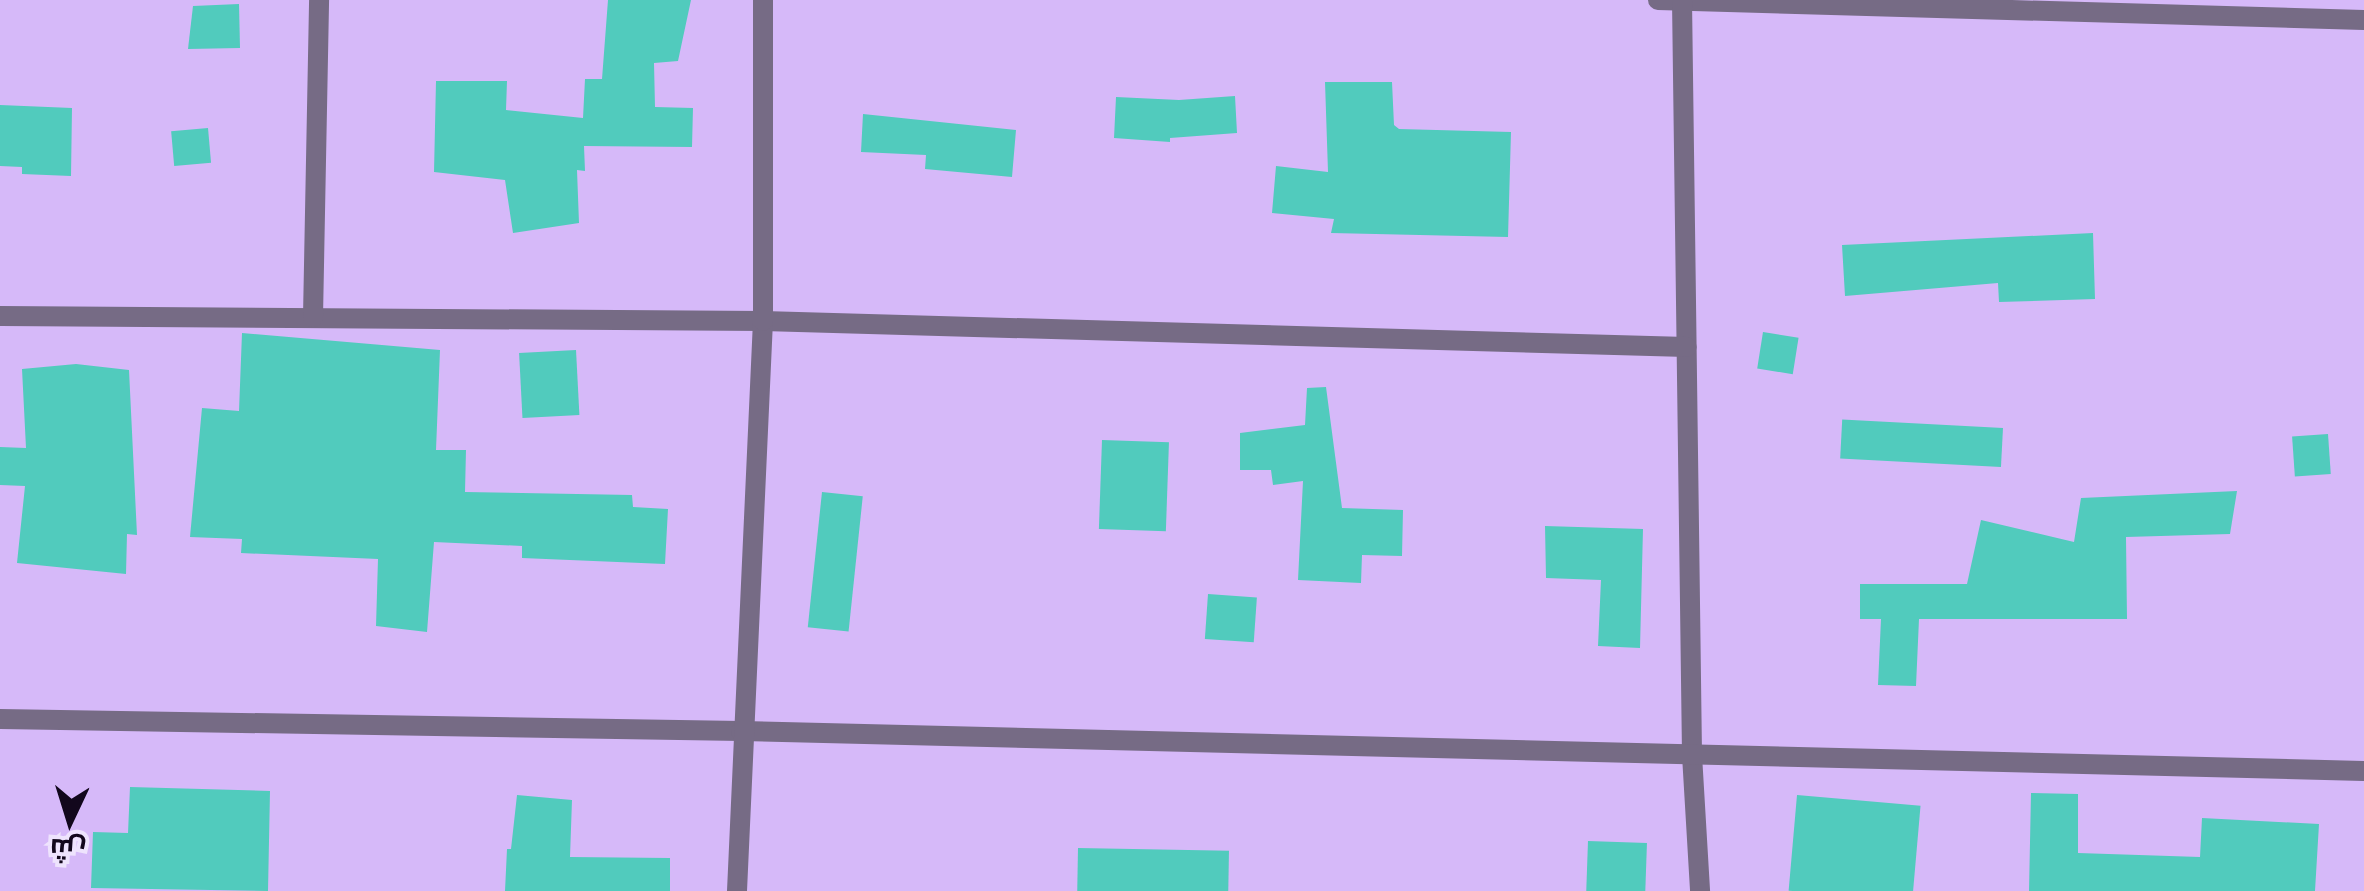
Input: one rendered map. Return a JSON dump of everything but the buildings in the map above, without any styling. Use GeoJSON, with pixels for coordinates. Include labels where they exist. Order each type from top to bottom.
{"type":"FeatureCollection","features":[{"type":"Feature","properties":{"kind":"street"},"geometry":{"type":"LineString","coordinates":[[313,317],[319,0]]}},
{"type":"Feature","properties":{"kind":"street"},"geometry":{"type":"LineString","coordinates":[[736,891],[764,321],[763,0]]}},
{"type":"Feature","properties":{"kind":"street"},"geometry":{"type":"LineString","coordinates":[[1658,0],[2364,20]]}},
{"type":"Feature","properties":{"kind":"street"},"geometry":{"type":"LineString","coordinates":[[1682,1],[1692,755],[1700,891]]}},
{"type":"Feature","properties":{"kind":"street"},"geometry":{"type":"LineString","coordinates":[[0,316],[764,321],[1686,347]]}},
{"type":"Feature","properties":{"kind":"street"},"geometry":{"type":"LineString","coordinates":[[0,719],[741,731],[2364,771]]}}]}
